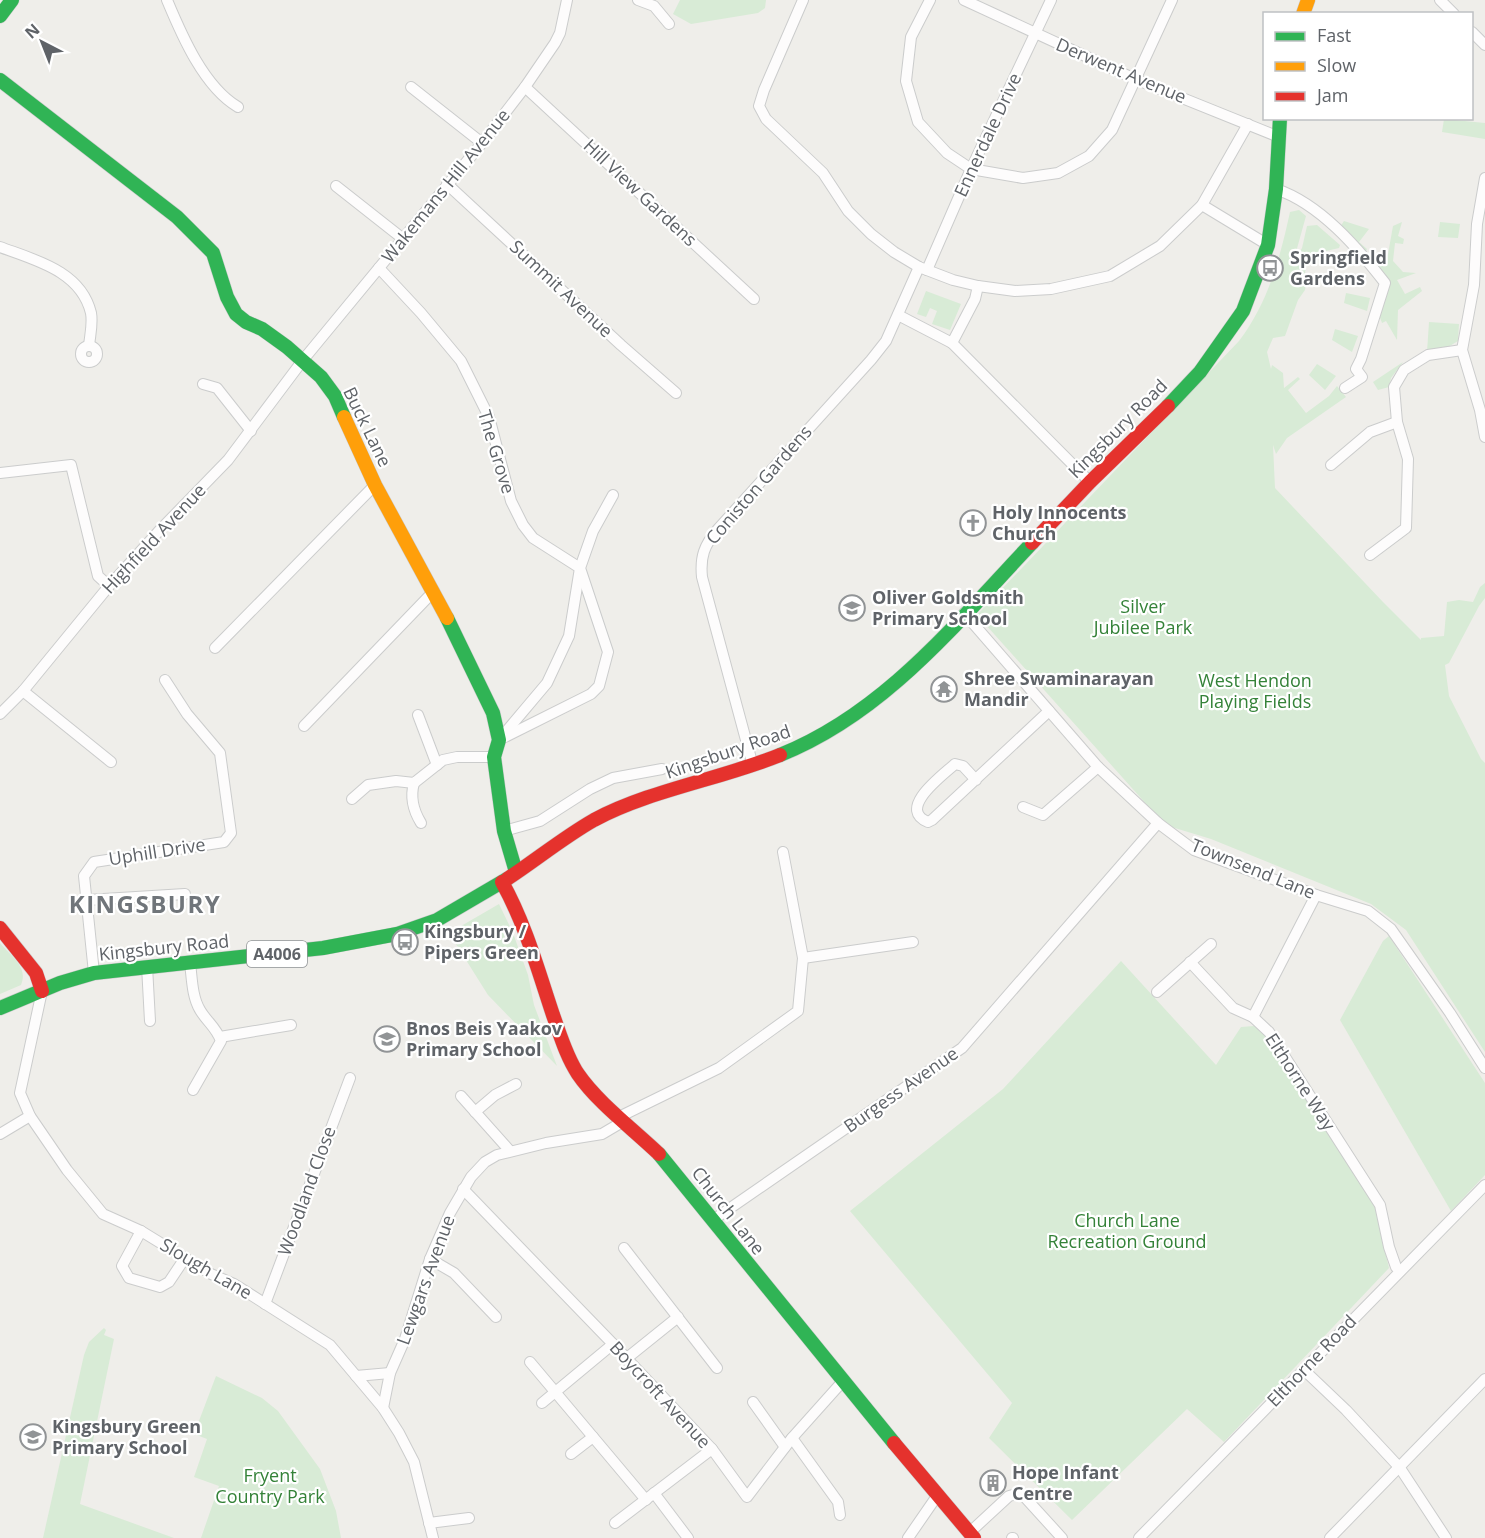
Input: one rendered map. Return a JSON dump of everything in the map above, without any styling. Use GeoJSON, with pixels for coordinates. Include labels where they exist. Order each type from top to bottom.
{"type":"FeatureCollection","features":[{"type":"Feature","properties":{"kind":"main road"},"geometry":{"type":"LineString","coordinates":[[0,16],[12,0]]}},
{"type":"Feature","properties":{"kind":"main road","name":"Buck Lane"},"geometry":{"type":"LineString","coordinates":[[0,80],[196,234],[213,253],[231,307],[246,322],[262,329],[303,360],[321,377],[335,396],[375,485],[404,541],[434,591],[493,713],[499,740],[494,757],[504,831],[516,872]]}},
{"type":"Feature","properties":{"kind":"main road","name":"Kingsbury Road"},"geometry":{"type":"LineString","coordinates":[[0,1008],[94,973],[323,948],[397,934],[437,920],[502,882],[595,820],[642,800],[753,766],[798,748],[864,709],[904,677],[1090,482],[1174,400],[1226,339],[1243,311],[1268,245],[1276,189],[1280,120]]}},
{"type":"Feature","properties":{"kind":"main road","name":"Church Lane"},"geometry":{"type":"LineString","coordinates":[[502,882],[515,905],[570,1060],[591,1090],[662,1157],[755,1274],[972,1536]]}},
{"type":"Feature","properties":{"kind":"main road"},"geometry":{"type":"LineString","coordinates":[[0,928],[36,973],[42,991]]}},
{"type":"Feature","properties":{"kind":"street"},"geometry":{"type":"LineString","coordinates":[[167,0],[204,74],[227,101],[238,108]]}},
{"type":"Feature","properties":{"kind":"street","name":"Wakemans Hill Avenue"},"geometry":{"type":"LineString","coordinates":[[303,360],[525,87],[550,52],[560,33],[567,0]]}},
{"type":"Feature","properties":{"kind":"street"},"geometry":{"type":"LineString","coordinates":[[638,0],[654,6],[669,24]]}},
{"type":"Feature","properties":{"kind":"street"},"geometry":{"type":"LineString","coordinates":[[802,0],[759,106],[766,120],[823,173],[848,211],[879,240],[923,268],[953,280],[1015,291],[1051,289],[1110,276],[1160,246],[1202,205],[1248,124]]}},
{"type":"Feature","properties":{"kind":"street"},"geometry":{"type":"LineString","coordinates":[[930,0],[911,37],[906,81],[918,122],[947,153],[971,170],[1023,178],[1058,172],[1089,156],[1112,130],[1172,0]]}},
{"type":"Feature","properties":{"kind":"street","name":"Derwent Avenue"},"geometry":{"type":"LineString","coordinates":[[964,0],[1136,79],[1279,138]]}},
{"type":"Feature","properties":{"kind":"street","name":"Ennerdale Drive"},"geometry":{"type":"LineString","coordinates":[[923,268],[1051,0]]}},
{"type":"Feature","properties":{"kind":"street"},"geometry":{"type":"LineString","coordinates":[[1473,33],[1485,45]]}},
{"type":"Feature","properties":{"kind":"street"},"geometry":{"type":"LineString","coordinates":[[411,87],[482,142]]}},
{"type":"Feature","properties":{"kind":"street","name":"Hill View Gardens"},"geometry":{"type":"LineString","coordinates":[[525,87],[754,299]]}},
{"type":"Feature","properties":{"kind":"street"},"geometry":{"type":"LineString","coordinates":[[1485,177],[1476,224],[1474,285],[1462,350],[1480,410],[1485,437]]}},
{"type":"Feature","properties":{"kind":"street","name":"Summit Avenue"},"geometry":{"type":"LineString","coordinates":[[447,184],[676,393]]}},
{"type":"Feature","properties":{"kind":"street"},"geometry":{"type":"LineString","coordinates":[[336,186],[402,238]]}},
{"type":"Feature","properties":{"kind":"street"},"geometry":{"type":"LineString","coordinates":[[1276,189],[1307,202],[1366,259],[1385,283],[1356,369],[1362,377],[1345,388]]}},
{"type":"Feature","properties":{"kind":"street"},"geometry":{"type":"LineString","coordinates":[[1202,205],[1268,245]]}},
{"type":"Feature","properties":{"kind":"street"},"geometry":{"type":"LineString","coordinates":[[0,247],[58,269],[75,284],[86,300],[91,314],[89,346]]}},
{"type":"Feature","properties":{"kind":"street","name":"The Grove"},"geometry":{"type":"LineString","coordinates":[[379,268],[421,312],[461,362],[489,417],[511,501],[523,525],[533,538],[580,568]]}},
{"type":"Feature","properties":{"kind":"street","name":"Coniston Gardens"},"geometry":{"type":"LineString","coordinates":[[753,766],[702,578],[700,565],[702,552],[718,529],[886,341],[923,268]]}},
{"type":"Feature","properties":{"kind":"street"},"geometry":{"type":"LineString","coordinates":[[952,344],[975,299],[978,286]]}},
{"type":"Feature","properties":{"kind":"street"},"geometry":{"type":"LineString","coordinates":[[898,315],[952,344],[1090,482]]}},
{"type":"Feature","properties":{"kind":"street"},"geometry":{"type":"LineString","coordinates":[[1370,555],[1406,528],[1408,459],[1396,422],[1394,387],[1404,370],[1428,355],[1462,350]]}},
{"type":"Feature","properties":{"kind":"street","name":"Highfield Avenue"},"geometry":{"type":"LineString","coordinates":[[0,714],[23,692],[109,586],[228,459],[303,360]]}},
{"type":"Feature","properties":{"kind":"street"},"geometry":{"type":"LineString","coordinates":[[203,384],[217,388],[250,431]]}},
{"type":"Feature","properties":{"kind":"street"},"geometry":{"type":"LineString","coordinates":[[1331,465],[1370,432],[1396,422]]}},
{"type":"Feature","properties":{"kind":"street"},"geometry":{"type":"LineString","coordinates":[[0,473],[71,465],[98,576],[109,586]]}},
{"type":"Feature","properties":{"kind":"street"},"geometry":{"type":"LineString","coordinates":[[215,648],[375,485]]}},
{"type":"Feature","properties":{"kind":"street"},"geometry":{"type":"LineString","coordinates":[[499,740],[547,683],[569,636],[580,568],[593,531],[613,495]]}},
{"type":"Feature","properties":{"kind":"street"},"geometry":{"type":"LineString","coordinates":[[499,740],[591,694],[599,686],[608,652],[580,568]]}},
{"type":"Feature","properties":{"kind":"street"},"geometry":{"type":"LineString","coordinates":[[304,726],[434,591]]}},
{"type":"Feature","properties":{"kind":"street","name":"Townsend Lane"},"geometry":{"type":"LineString","coordinates":[[964,613],[1098,767],[1158,823],[1194,849],[1316,895],[1368,911],[1391,929],[1450,1013],[1485,1068]]}},
{"type":"Feature","properties":{"kind":"street","name":"Uphill Drive"},"geometry":{"type":"LineString","coordinates":[[94,973],[84,876],[94,862],[224,842],[231,833],[220,753],[188,714],[165,680]]}},
{"type":"Feature","properties":{"kind":"street"},"geometry":{"type":"LineString","coordinates":[[23,692],[111,762]]}},
{"type":"Feature","properties":{"kind":"street"},"geometry":{"type":"LineString","coordinates":[[976,780],[963,766],[956,764],[920,798],[916,809],[918,815],[928,822],[932,820],[976,780],[1049,711]]}},
{"type":"Feature","properties":{"kind":"street"},"geometry":{"type":"LineString","coordinates":[[418,715],[437,765]]}},
{"type":"Feature","properties":{"kind":"street"},"geometry":{"type":"LineString","coordinates":[[421,823],[415,812],[411,792],[414,783],[443,760],[457,757],[494,757]]}},
{"type":"Feature","properties":{"kind":"street"},"geometry":{"type":"LineString","coordinates":[[1023,807],[1043,815],[1098,767]]}},
{"type":"Feature","properties":{"kind":"street"},"geometry":{"type":"LineString","coordinates":[[504,831],[540,821],[590,789],[613,778],[662,769]]}},
{"type":"Feature","properties":{"kind":"street"},"geometry":{"type":"LineString","coordinates":[[352,799],[368,785],[396,781],[414,783]]}},
{"type":"Feature","properties":{"kind":"street","name":"Burgess Avenue"},"geometry":{"type":"LineString","coordinates":[[713,1220],[962,1048],[1158,823]]}},
{"type":"Feature","properties":{"kind":"street","name":"Lewgars Avenue"},"geometry":{"type":"LineString","coordinates":[[383,1408],[390,1373],[405,1339],[430,1259],[463,1189],[485,1162],[510,1151],[602,1134],[622,1119],[719,1068],[798,1011],[803,958],[783,852]]}},
{"type":"Feature","properties":{"kind":"street"},"geometry":{"type":"LineString","coordinates":[[87,900],[185,894]]}},
{"type":"Feature","properties":{"kind":"street","name":"Elthorne Way"},"geometry":{"type":"LineString","coordinates":[[1316,895],[1253,1017],[1269,1032],[1380,1205],[1389,1247],[1396,1267],[1400,1271]]}},
{"type":"Feature","properties":{"kind":"street"},"geometry":{"type":"LineString","coordinates":[[803,958],[913,942]]}},
{"type":"Feature","properties":{"kind":"street"},"geometry":{"type":"LineString","coordinates":[[1157,992],[1210,944]]}},
{"type":"Feature","properties":{"kind":"street"},"geometry":{"type":"LineString","coordinates":[[1190,962],[1233,1008],[1253,1017]]}},
{"type":"Feature","properties":{"kind":"street"},"geometry":{"type":"LineString","coordinates":[[190,963],[200,1010],[217,1029],[221,1041],[193,1090]]}},
{"type":"Feature","properties":{"kind":"street"},"geometry":{"type":"LineString","coordinates":[[147,966],[150,1021]]}},
{"type":"Feature","properties":{"kind":"street","name":"Slough Lane"},"geometry":{"type":"LineString","coordinates":[[42,991],[20,1093],[30,1116],[67,1170],[103,1214],[141,1231],[211,1274],[234,1284],[330,1345],[383,1408],[399,1433],[414,1462],[433,1538]]}},
{"type":"Feature","properties":{"kind":"street"},"geometry":{"type":"LineString","coordinates":[[220,1037],[291,1025]]}},
{"type":"Feature","properties":{"kind":"street","name":"Woodland Close"},"geometry":{"type":"LineString","coordinates":[[265,1304],[350,1078]]}},
{"type":"Feature","properties":{"kind":"street"},"geometry":{"type":"LineString","coordinates":[[475,1112],[495,1095],[516,1084]]}},
{"type":"Feature","properties":{"kind":"street"},"geometry":{"type":"LineString","coordinates":[[461,1095],[510,1151]]}},
{"type":"Feature","properties":{"kind":"street"},"geometry":{"type":"LineString","coordinates":[[0,1134],[30,1116]]}},
{"type":"Feature","properties":{"kind":"street","name":"Elthorne Road"},"geometry":{"type":"LineString","coordinates":[[1140,1538],[1485,1185]]}},
{"type":"Feature","properties":{"kind":"street","name":"Boycroft Avenue"},"geometry":{"type":"LineString","coordinates":[[463,1189],[712,1449],[747,1497],[789,1443],[843,1381]]}},
{"type":"Feature","properties":{"kind":"street"},"geometry":{"type":"LineString","coordinates":[[141,1231],[122,1266],[129,1278],[160,1287],[169,1282],[185,1258]]}},
{"type":"Feature","properties":{"kind":"street"},"geometry":{"type":"LineString","coordinates":[[624,1248],[717,1368]]}},
{"type":"Feature","properties":{"kind":"street"},"geometry":{"type":"LineString","coordinates":[[430,1259],[454,1274],[496,1317]]}},
{"type":"Feature","properties":{"kind":"street"},"geometry":{"type":"LineString","coordinates":[[627,1358],[678,1317]]}},
{"type":"Feature","properties":{"kind":"street"},"geometry":{"type":"LineString","coordinates":[[542,1403],[613,1344]]}},
{"type":"Feature","properties":{"kind":"street"},"geometry":{"type":"LineString","coordinates":[[530,1362],[593,1437],[688,1538]]}},
{"type":"Feature","properties":{"kind":"street"},"geometry":{"type":"LineString","coordinates":[[1304,1370],[1347,1410],[1400,1468],[1446,1538]]}},
{"type":"Feature","properties":{"kind":"street"},"geometry":{"type":"LineString","coordinates":[[356,1376],[390,1373]]}},
{"type":"Feature","properties":{"kind":"street"},"geometry":{"type":"LineString","coordinates":[[1330,1538],[1485,1379]]}},
{"type":"Feature","properties":{"kind":"street"},"geometry":{"type":"LineString","coordinates":[[753,1402],[838,1503],[840,1515]]}},
{"type":"Feature","properties":{"kind":"street"},"geometry":{"type":"LineString","coordinates":[[571,1454],[593,1437]]}},
{"type":"Feature","properties":{"kind":"street"},"geometry":{"type":"LineString","coordinates":[[615,1523],[712,1449]]}},
{"type":"Feature","properties":{"kind":"street"},"geometry":{"type":"LineString","coordinates":[[972,1536],[1009,1496],[1021,1493],[1062,1538]]}},
{"type":"Feature","properties":{"kind":"street"},"geometry":{"type":"LineString","coordinates":[[908,1538],[937,1496]]}},
{"type":"Feature","properties":{"kind":"street"},"geometry":{"type":"LineString","coordinates":[[429,1523],[469,1518]]}},
{"type":"Feature","properties":{"kind":"green space"},"geometry":{"type":"Polygon","coordinates":[[[680,0],[766,0],[765,8],[758,13],[691,24],[673,14],[680,0]]]}},
{"type":"Feature","properties":{"kind":"green space"},"geometry":{"type":"Polygon","coordinates":[[[1444,120],[1485,123],[1485,139],[1442,132],[1444,120]]]}},
{"type":"Feature","properties":{"kind":"green space","name":"West Hendon Playing Fields"},"geometry":{"type":"Polygon","coordinates":[[[1299,210],[1306,216],[1293,263],[1302,248],[1307,226],[1317,225],[1340,245],[1339,248],[1309,255],[1305,272],[1307,278],[1305,290],[1298,300],[1285,336],[1273,338],[1267,352],[1271,369],[1272,365],[1283,373],[1284,388],[1298,377],[1300,379],[1288,390],[1306,413],[1329,396],[1337,386],[1346,397],[1287,438],[1276,454],[1273,445],[1275,488],[1421,640],[1421,638],[1444,636],[1447,602],[1459,600],[1473,602],[1480,587],[1485,583],[1485,598],[1449,663],[1445,665],[1449,696],[1485,763],[1485,1052],[1406,930],[1371,904],[1211,839],[1165,825],[977,615],[1239,341],[1258,311],[1272,280],[1290,212],[1299,210]]]}},
{"type":"Feature","properties":{"kind":"green space"},"geometry":{"type":"Polygon","coordinates":[[[1344,221],[1369,229],[1359,242],[1367,249],[1365,253],[1340,227],[1344,221]]]}},
{"type":"Feature","properties":{"kind":"green space"},"geometry":{"type":"Polygon","coordinates":[[[1402,222],[1398,236],[1404,239],[1403,244],[1395,243],[1393,261],[1403,272],[1416,273],[1397,280],[1405,294],[1420,287],[1422,291],[1398,310],[1397,340],[1386,321],[1382,323],[1379,315],[1390,280],[1370,259],[1373,254],[1383,261],[1388,254],[1393,226],[1402,222]]]}},
{"type":"Feature","properties":{"kind":"green space"},"geometry":{"type":"Polygon","coordinates":[[[1440,222],[1460,224],[1458,238],[1438,237],[1440,222]]]}},
{"type":"Feature","properties":{"kind":"green space"},"geometry":{"type":"Polygon","coordinates":[[[926,291],[961,304],[950,330],[932,324],[937,311],[930,308],[926,317],[917,314],[926,291]]]}},
{"type":"Feature","properties":{"kind":"green space"},"geometry":{"type":"Polygon","coordinates":[[[1346,293],[1370,298],[1367,311],[1344,303],[1346,293]]]}},
{"type":"Feature","properties":{"kind":"green space"},"geometry":{"type":"Polygon","coordinates":[[[1429,322],[1459,324],[1458,341],[1448,347],[1427,352],[1429,322]]]}},
{"type":"Feature","properties":{"kind":"green space"},"geometry":{"type":"Polygon","coordinates":[[[1335,329],[1358,336],[1352,352],[1332,340],[1335,329]]]}},
{"type":"Feature","properties":{"kind":"green space"},"geometry":{"type":"Polygon","coordinates":[[[1403,362],[1391,378],[1389,387],[1378,390],[1373,382],[1403,362]]]}},
{"type":"Feature","properties":{"kind":"green space"},"geometry":{"type":"Polygon","coordinates":[[[1317,364],[1336,376],[1325,390],[1309,375],[1317,364]]]}},
{"type":"Feature","properties":{"kind":"green space"},"geometry":{"type":"Polygon","coordinates":[[[499,904],[513,933],[528,975],[534,1005],[557,1066],[488,995],[449,933],[499,904]]]}},
{"type":"Feature","properties":{"kind":"green space"},"geometry":{"type":"Polygon","coordinates":[[[1389,936],[1485,1083],[1485,1175],[1451,1211],[1340,1020],[1383,941],[1389,936]]]}},
{"type":"Feature","properties":{"kind":"green space"},"geometry":{"type":"Polygon","coordinates":[[[0,943],[18,962],[23,979],[21,985],[0,994],[0,943]]]}},
{"type":"Feature","properties":{"kind":"green space","name":"Church Lane Recreation Ground"},"geometry":{"type":"Polygon","coordinates":[[[1121,961],[1216,1065],[1241,1027],[1254,1026],[1264,1032],[1374,1203],[1389,1268],[1224,1442],[1187,1409],[1072,1520],[989,1438],[1012,1403],[850,1211],[1003,1089],[1121,961]]]}},
{"type":"Feature","properties":{"kind":"green space","name":"Fryent Country Park"},"geometry":{"type":"Polygon","coordinates":[[[104,1328],[106,1330],[104,1335],[114,1339],[80,1504],[174,1538],[43,1538],[84,1355],[89,1342],[104,1328]]]}},
{"type":"Feature","properties":{"kind":"green space","name":"Fryent Country Park"},"geometry":{"type":"Polygon","coordinates":[[[216,1376],[262,1398],[278,1411],[320,1469],[336,1511],[341,1538],[201,1538],[219,1486],[194,1477],[207,1439],[194,1434],[216,1376]]]}},
{"type":"Feature","properties":{"kind":"traffic: fast"},"geometry":{"type":"LineString","coordinates":[[0,16],[12,0]]}},
{"type":"Feature","properties":{"kind":"traffic: fast"},"geometry":{"type":"LineString","coordinates":[[0,80],[177,217],[213,253],[227,297],[236,314],[287,347],[321,377],[335,396],[344,417]]}},
{"type":"Feature","properties":{"kind":"traffic: fast"},"geometry":{"type":"LineString","coordinates":[[1168,406],[1200,372],[1243,311],[1268,245],[1276,189],[1280,120]]}},
{"type":"Feature","properties":{"kind":"traffic: fast"},"geometry":{"type":"LineString","coordinates":[[780,755],[818,737],[886,691],[947,634],[1032,543]]}},
{"type":"Feature","properties":{"kind":"traffic: fast"},"geometry":{"type":"LineString","coordinates":[[447,618],[493,713],[499,740],[494,757],[504,831],[516,872]]}},
{"type":"Feature","properties":{"kind":"traffic: fast"},"geometry":{"type":"LineString","coordinates":[[0,1008],[60,983],[94,973],[323,948],[397,934],[437,920],[507,879]]}},
{"type":"Feature","properties":{"kind":"traffic: fast"},"geometry":{"type":"LineString","coordinates":[[659,1154],[894,1443]]}},
{"type":"Feature","properties":{"kind":"traffic: slow"},"geometry":{"type":"LineString","coordinates":[[1304,12],[1308,0]]}},
{"type":"Feature","properties":{"kind":"traffic: slow"},"geometry":{"type":"LineString","coordinates":[[344,417],[375,485],[447,618]]}},
{"type":"Feature","properties":{"kind":"traffic: jam"},"geometry":{"type":"LineString","coordinates":[[1032,543],[1090,482],[1168,406]]}},
{"type":"Feature","properties":{"kind":"traffic: jam"},"geometry":{"type":"LineString","coordinates":[[507,879],[594,820],[616,810],[780,755]]}},
{"type":"Feature","properties":{"kind":"traffic: jam"},"geometry":{"type":"LineString","coordinates":[[502,882],[524,930],[561,1037],[578,1074],[616,1116],[659,1154]]}},
{"type":"Feature","properties":{"kind":"traffic: jam"},"geometry":{"type":"LineString","coordinates":[[0,928],[36,973],[42,991]]}},
{"type":"Feature","properties":{"kind":"traffic: jam"},"geometry":{"type":"LineString","coordinates":[[894,1443],[974,1538]]}},
{"type":"Feature","properties":{"kind":"place","name":"Springfield Gardens"},"geometry":{"type":"Point","coordinates":[1270,268]}},
{"type":"Feature","properties":{"kind":"place","name":"Holy Innocents Church"},"geometry":{"type":"Point","coordinates":[973,523]}},
{"type":"Feature","properties":{"kind":"place","name":"Oliver Goldsmith Primary School"},"geometry":{"type":"Point","coordinates":[852,608]}},
{"type":"Feature","properties":{"kind":"place","name":"Shree Swaminarayan Mandir"},"geometry":{"type":"Point","coordinates":[944,689]}},
{"type":"Feature","properties":{"kind":"place","name":"Kingsbury / Pipers Green"},"geometry":{"type":"Point","coordinates":[405,942]}},
{"type":"Feature","properties":{"kind":"place","name":"Bnos Beis Yaakov Primary School"},"geometry":{"type":"Point","coordinates":[387,1039]}},
{"type":"Feature","properties":{"kind":"place","name":"Kingsbury Green Primary School"},"geometry":{"type":"Point","coordinates":[33,1437]}},
{"type":"Feature","properties":{"kind":"place","name":"Hope Infant Centre"},"geometry":{"type":"Point","coordinates":[993,1483]}},
{"type":"Feature","properties":{"kind":"district","name":"KINGSBURY"},"geometry":{"type":"Point","coordinates":[145,905]}},
{"type":"Feature","properties":{"kind":"park label","name":"Silver Jubilee Park"},"geometry":{"type":"Point","coordinates":[1143,617]}}]}
